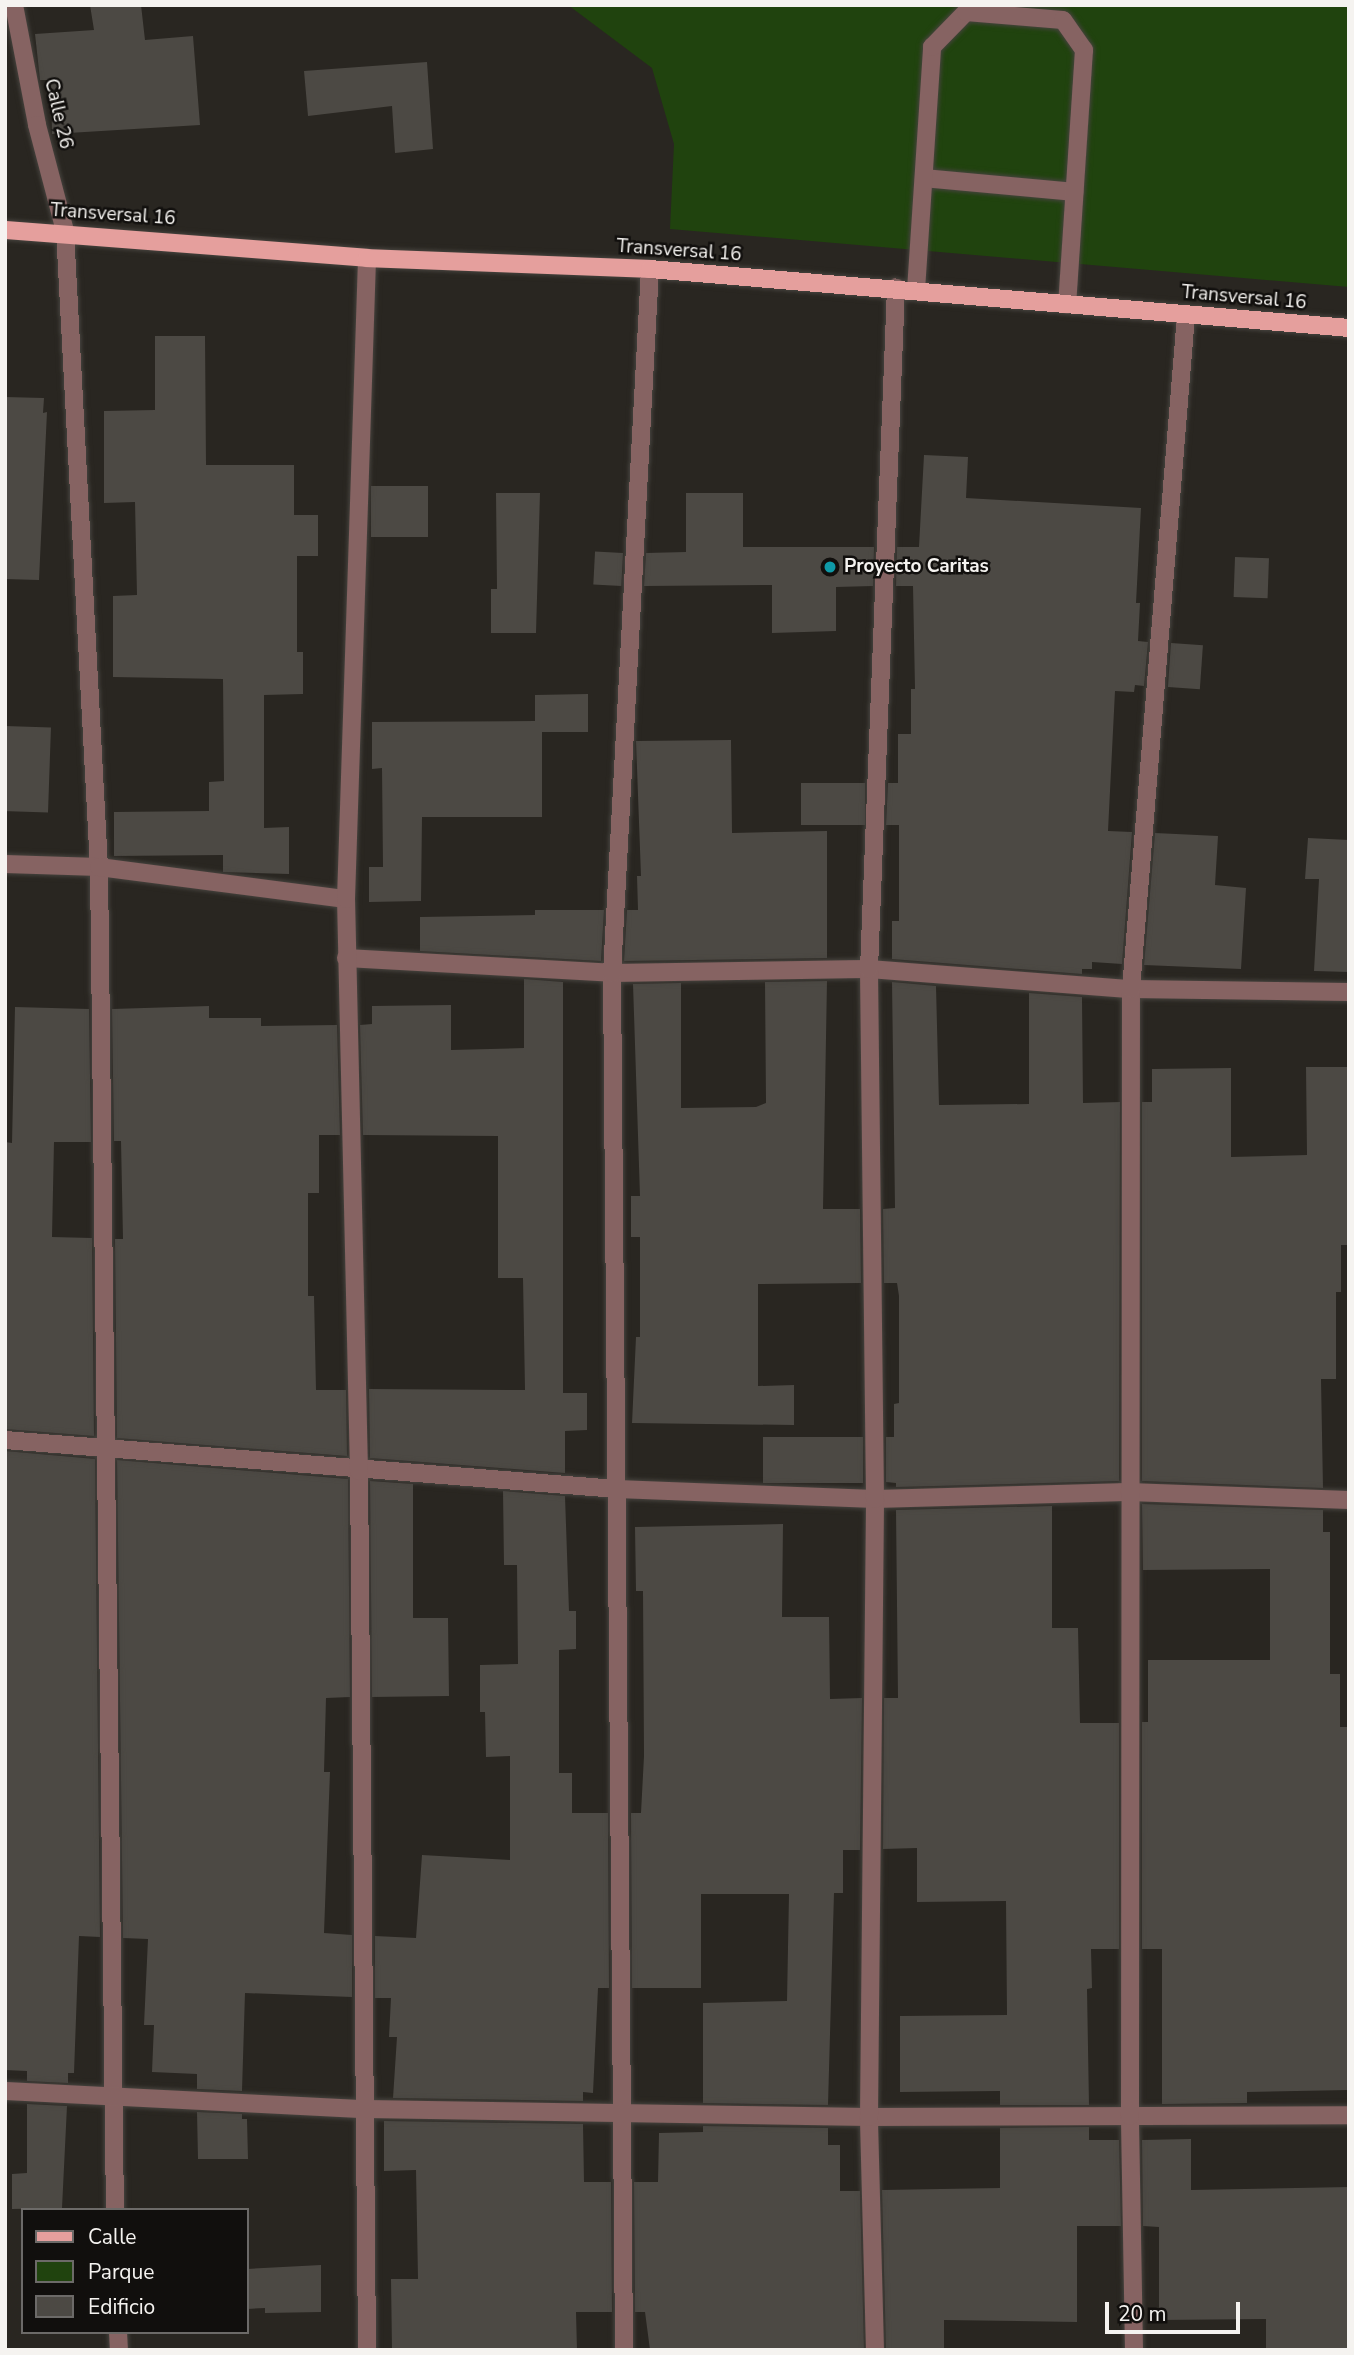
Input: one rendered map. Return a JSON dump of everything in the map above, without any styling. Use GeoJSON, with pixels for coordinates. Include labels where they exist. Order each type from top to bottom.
{"type":"FeatureCollection","features":[{"type":"Feature","properties":{"kind":"main road","name":"Transversal 16"},"geometry":{"type":"LineString","coordinates":[[5,230],[65,231],[367,258],[650,269],[1349,328]]}},
{"type":"Feature","properties":{"kind":"street","name":"Calle 26"},"geometry":{"type":"LineString","coordinates":[[14,5],[37,125],[65,231],[99,867],[103,1445],[115,2208]]}},
{"type":"Feature","properties":{"kind":"street"},"geometry":{"type":"LineString","coordinates":[[916,290],[932,47],[966,12],[1063,20],[1084,50],[1067,304]]}},
{"type":"Feature","properties":{"kind":"street"},"geometry":{"type":"LineString","coordinates":[[924,178],[1074,192]]}},
{"type":"Feature","properties":{"kind":"street"},"geometry":{"type":"LineString","coordinates":[[367,258],[346,900],[359,1471],[367,2350]]}},
{"type":"Feature","properties":{"kind":"street"},"geometry":{"type":"LineString","coordinates":[[624,2350],[612,973],[650,269]]}},
{"type":"Feature","properties":{"kind":"street"},"geometry":{"type":"LineString","coordinates":[[875,2350],[869,2117],[875,1499],[869,969],[896,288]]}},
{"type":"Feature","properties":{"kind":"street"},"geometry":{"type":"LineString","coordinates":[[1134,2350],[1130,2116],[1131,989],[1186,315]]}},
{"type":"Feature","properties":{"kind":"street"},"geometry":{"type":"LineString","coordinates":[[5,863],[99,867],[346,900]]}},
{"type":"Feature","properties":{"kind":"street"},"geometry":{"type":"LineString","coordinates":[[346,958],[612,973],[869,969],[1131,989],[1349,992]]}},
{"type":"Feature","properties":{"kind":"street"},"geometry":{"type":"LineString","coordinates":[[5,1440],[103,1445],[359,1471],[617,1489],[875,1499],[1129,1492],[1349,1500]]}},
{"type":"Feature","properties":{"kind":"street"},"geometry":{"type":"LineString","coordinates":[[5,2091],[366,2109],[869,2117],[1349,2115]]}},
{"type":"Feature","properties":{"kind":"green space"},"geometry":{"type":"Polygon","coordinates":[[[568,5],[1349,5],[1349,287],[670,229],[674,144],[652,68],[568,5]]]}},
{"type":"Feature","properties":{"kind":"building"},"geometry":{"type":"Polygon","coordinates":[[[90,5],[141,5],[145,40],[193,36],[200,125],[52,134],[51,80],[40,80],[35,34],[94,30],[90,5]]]}},
{"type":"Feature","properties":{"kind":"building"},"geometry":{"type":"Polygon","coordinates":[[[427,62],[433,149],[395,153],[392,106],[308,116],[304,71],[427,62]]]}},
{"type":"Feature","properties":{"kind":"building"},"geometry":{"type":"Polygon","coordinates":[[[155,336],[205,336],[206,465],[294,465],[294,515],[318,515],[318,556],[297,556],[297,652],[303,652],[303,694],[264,695],[264,828],[289,827],[289,874],[223,872],[223,855],[114,856],[114,812],[209,811],[209,782],[224,781],[223,679],[113,677],[113,596],[137,595],[135,502],[104,503],[104,411],[155,410],[155,336]]]}},
{"type":"Feature","properties":{"kind":"building"},"geometry":{"type":"Polygon","coordinates":[[[5,397],[44,398],[43,413],[47,412],[39,580],[5,579],[5,397]]]}},
{"type":"Feature","properties":{"kind":"building"},"geometry":{"type":"Polygon","coordinates":[[[924,455],[968,457],[966,498],[1141,508],[1136,603],[1140,603],[1138,641],[1148,642],[1144,686],[1135,685],[1134,692],[1115,691],[1108,831],[1132,832],[1122,964],[1092,962],[1092,969],[1082,969],[1082,974],[892,959],[892,921],[899,921],[899,825],[886,825],[888,783],[898,783],[898,734],[911,734],[911,689],[915,689],[913,586],[896,586],[897,547],[919,547],[924,455]]]}},
{"type":"Feature","properties":{"kind":"building"},"geometry":{"type":"Polygon","coordinates":[[[371,486],[428,486],[428,537],[371,537],[371,486]]]}},
{"type":"Feature","properties":{"kind":"building"},"geometry":{"type":"Polygon","coordinates":[[[496,493],[540,493],[536,633],[491,633],[491,589],[497,589],[496,493]]]}},
{"type":"Feature","properties":{"kind":"building"},"geometry":{"type":"Polygon","coordinates":[[[686,493],[743,493],[743,547],[874,547],[873,586],[836,587],[836,631],[772,633],[772,585],[644,586],[646,553],[686,552],[686,493]]]}},
{"type":"Feature","properties":{"kind":"building"},"geometry":{"type":"Polygon","coordinates":[[[595,552],[623,553],[621,586],[593,584],[595,552]]]}},
{"type":"Feature","properties":{"kind":"building"},"geometry":{"type":"Polygon","coordinates":[[[1235,557],[1269,558],[1268,598],[1234,597],[1235,557]]]}},
{"type":"Feature","properties":{"kind":"building"},"geometry":{"type":"Polygon","coordinates":[[[1171,643],[1203,645],[1200,689],[1168,687],[1171,643]]]}},
{"type":"Feature","properties":{"kind":"building"},"geometry":{"type":"Polygon","coordinates":[[[588,694],[588,732],[542,732],[542,817],[422,817],[421,901],[369,902],[369,867],[383,867],[382,768],[372,769],[372,722],[535,721],[535,695],[588,694]]]}},
{"type":"Feature","properties":{"kind":"building"},"geometry":{"type":"Polygon","coordinates":[[[5,726],[51,728],[48,813],[5,811],[5,726]]]}},
{"type":"Feature","properties":{"kind":"building"},"geometry":{"type":"Polygon","coordinates":[[[731,740],[732,833],[827,831],[827,958],[624,961],[627,910],[638,910],[637,876],[641,876],[636,741],[731,740]]]}},
{"type":"Feature","properties":{"kind":"building"},"geometry":{"type":"Polygon","coordinates":[[[801,783],[865,783],[865,825],[801,825],[801,783]]]}},
{"type":"Feature","properties":{"kind":"building"},"geometry":{"type":"Polygon","coordinates":[[[1155,833],[1218,836],[1215,885],[1246,888],[1241,969],[1144,965],[1155,833]]]}},
{"type":"Feature","properties":{"kind":"building"},"geometry":{"type":"Polygon","coordinates":[[[1308,838],[1349,840],[1349,972],[1314,971],[1319,879],[1305,879],[1308,838]]]}},
{"type":"Feature","properties":{"kind":"building"},"geometry":{"type":"Polygon","coordinates":[[[535,910],[604,910],[601,961],[420,951],[420,917],[535,915],[535,910]]]}},
{"type":"Feature","properties":{"kind":"building"},"geometry":{"type":"Polygon","coordinates":[[[524,979],[563,982],[563,1393],[587,1393],[587,1430],[565,1431],[565,1473],[370,1458],[369,1389],[525,1390],[523,1278],[498,1278],[498,1136],[363,1135],[360,1025],[372,1024],[372,1006],[451,1005],[451,1050],[524,1048],[524,979]]]}},
{"type":"Feature","properties":{"kind":"building"},"geometry":{"type":"Polygon","coordinates":[[[827,981],[823,1209],[860,1209],[861,1283],[758,1284],[758,1386],[794,1385],[794,1425],[632,1423],[636,1337],[640,1337],[640,1237],[631,1237],[631,1196],[640,1196],[633,984],[681,983],[681,1108],[756,1107],[766,1103],[765,982],[827,981]]]}},
{"type":"Feature","properties":{"kind":"building"},"geometry":{"type":"Polygon","coordinates":[[[892,982],[936,986],[939,1105],[1029,1104],[1029,993],[1082,997],[1083,1103],[1120,1102],[1119,1481],[896,1487],[896,1483],[886,1482],[886,1437],[894,1437],[894,1404],[899,1403],[899,1296],[897,1283],[884,1283],[883,1209],[895,1208],[892,982]]]}},
{"type":"Feature","properties":{"kind":"building"},"geometry":{"type":"Polygon","coordinates":[[[209,1006],[209,1018],[261,1018],[261,1026],[337,1025],[340,1135],[319,1135],[319,1193],[308,1193],[308,1296],[314,1296],[316,1390],[346,1390],[347,1456],[117,1438],[115,1239],[123,1239],[121,1141],[114,1141],[112,1009],[209,1006]]]}},
{"type":"Feature","properties":{"kind":"building"},"geometry":{"type":"Polygon","coordinates":[[[15,1007],[89,1009],[91,1142],[54,1142],[52,1237],[92,1238],[94,1436],[5,1429],[5,1142],[12,1143],[15,1007]]]}},
{"type":"Feature","properties":{"kind":"building"},"geometry":{"type":"Polygon","coordinates":[[[1306,1067],[1347,1067],[1349,1245],[1341,1245],[1341,1292],[1336,1292],[1336,1379],[1321,1379],[1323,1488],[1142,1481],[1142,1102],[1152,1102],[1152,1069],[1231,1068],[1231,1157],[1307,1155],[1306,1067]]]}},
{"type":"Feature","properties":{"kind":"building"},"geometry":{"type":"Polygon","coordinates":[[[763,1437],[863,1437],[863,1483],[763,1483],[763,1437]]]}},
{"type":"Feature","properties":{"kind":"building"},"geometry":{"type":"Polygon","coordinates":[[[5,1451],[95,1459],[100,1937],[79,1936],[74,2073],[68,2073],[68,2083],[27,2081],[27,2071],[5,2070],[5,1451]]]}},
{"type":"Feature","properties":{"kind":"building"},"geometry":{"type":"Polygon","coordinates":[[[117,1460],[348,1479],[350,1697],[326,1698],[324,1772],[330,1772],[324,1933],[352,1935],[352,1997],[245,1993],[242,2091],[197,2089],[197,2074],[152,2072],[154,2025],[144,2025],[148,1939],[123,1938],[117,1460]]]}},
{"type":"Feature","properties":{"kind":"building"},"geometry":{"type":"Polygon","coordinates":[[[370,1481],[413,1484],[413,1618],[448,1618],[449,1696],[372,1697],[370,1481]]]}},
{"type":"Feature","properties":{"kind":"building"},"geometry":{"type":"Polygon","coordinates":[[[503,1491],[565,1496],[569,1611],[576,1611],[576,1649],[559,1650],[559,1773],[572,1773],[572,1813],[608,1813],[609,1988],[598,1988],[593,2093],[583,2092],[583,2101],[393,2098],[397,2037],[389,2037],[391,1998],[375,1998],[375,1936],[416,1938],[422,1855],[510,1860],[510,1756],[486,1757],[485,1712],[480,1712],[480,1665],[518,1664],[517,1565],[504,1565],[503,1491]]]}},
{"type":"Feature","properties":{"kind":"building"},"geometry":{"type":"Polygon","coordinates":[[[1142,1504],[1323,1510],[1323,1532],[1330,1532],[1330,1674],[1340,1674],[1340,1727],[1347,1727],[1349,2090],[1247,2092],[1247,2103],[1162,2104],[1162,1949],[1142,1949],[1142,1722],[1148,1722],[1148,1660],[1270,1660],[1270,1569],[1143,1570],[1142,1504]]]}},
{"type":"Feature","properties":{"kind":"building"},"geometry":{"type":"Polygon","coordinates":[[[1052,1506],[1052,1628],[1078,1628],[1080,1723],[1119,1723],[1119,1949],[1091,1949],[1092,1988],[1087,1989],[1089,2105],[1000,2105],[1000,2091],[900,2092],[900,2016],[1007,2015],[1006,1901],[917,1902],[917,1848],[883,1849],[884,1698],[898,1698],[896,1510],[1052,1506]]]}},
{"type":"Feature","properties":{"kind":"building"},"geometry":{"type":"Polygon","coordinates":[[[783,1524],[782,1617],[829,1617],[830,1699],[862,1698],[860,1850],[843,1850],[843,1893],[834,1893],[828,2105],[703,2103],[703,2003],[787,2001],[789,1894],[701,1894],[701,1988],[632,1988],[631,1813],[641,1813],[644,1756],[643,1591],[636,1591],[635,1527],[783,1524]]]}},
{"type":"Feature","properties":{"kind":"building"},"geometry":{"type":"Polygon","coordinates":[[[27,2104],[67,2106],[62,2208],[12,2209],[12,2174],[27,2173],[27,2104]]]}},
{"type":"Feature","properties":{"kind":"building"},"geometry":{"type":"Polygon","coordinates":[[[197,2112],[242,2114],[242,2119],[247,2119],[248,2159],[198,2159],[197,2112]]]}},
{"type":"Feature","properties":{"kind":"building"},"geometry":{"type":"Polygon","coordinates":[[[384,2121],[583,2124],[584,2182],[611,2182],[612,2312],[576,2312],[577,2350],[392,2350],[391,2279],[418,2279],[416,2170],[384,2171],[384,2121]]]}},
{"type":"Feature","properties":{"kind":"building"},"geometry":{"type":"Polygon","coordinates":[[[703,2126],[828,2128],[828,2145],[840,2145],[840,2191],[860,2191],[864,2350],[650,2350],[645,2312],[635,2312],[634,2182],[658,2182],[659,2133],[703,2132],[703,2126]]]}},
{"type":"Feature","properties":{"kind":"building"},"geometry":{"type":"Polygon","coordinates":[[[1089,2127],[1089,2140],[1119,2140],[1121,2226],[1077,2226],[1077,2322],[944,2320],[944,2350],[886,2350],[882,2190],[1000,2188],[1000,2128],[1089,2127]]]}},
{"type":"Feature","properties":{"kind":"building"},"geometry":{"type":"Polygon","coordinates":[[[1191,2139],[1191,2190],[1349,2187],[1349,2350],[1266,2350],[1266,2319],[1159,2320],[1159,2227],[1143,2226],[1142,2140],[1191,2139]]]}},
{"type":"Feature","properties":{"kind":"building"},"geometry":{"type":"Polygon","coordinates":[[[321,2265],[321,2312],[265,2313],[265,2308],[248,2309],[248,2269],[321,2265]]]}},
{"type":"Feature","properties":{"kind":"place","name":"Proyecto Caritas"},"geometry":{"type":"Point","coordinates":[830,567]}}]}
